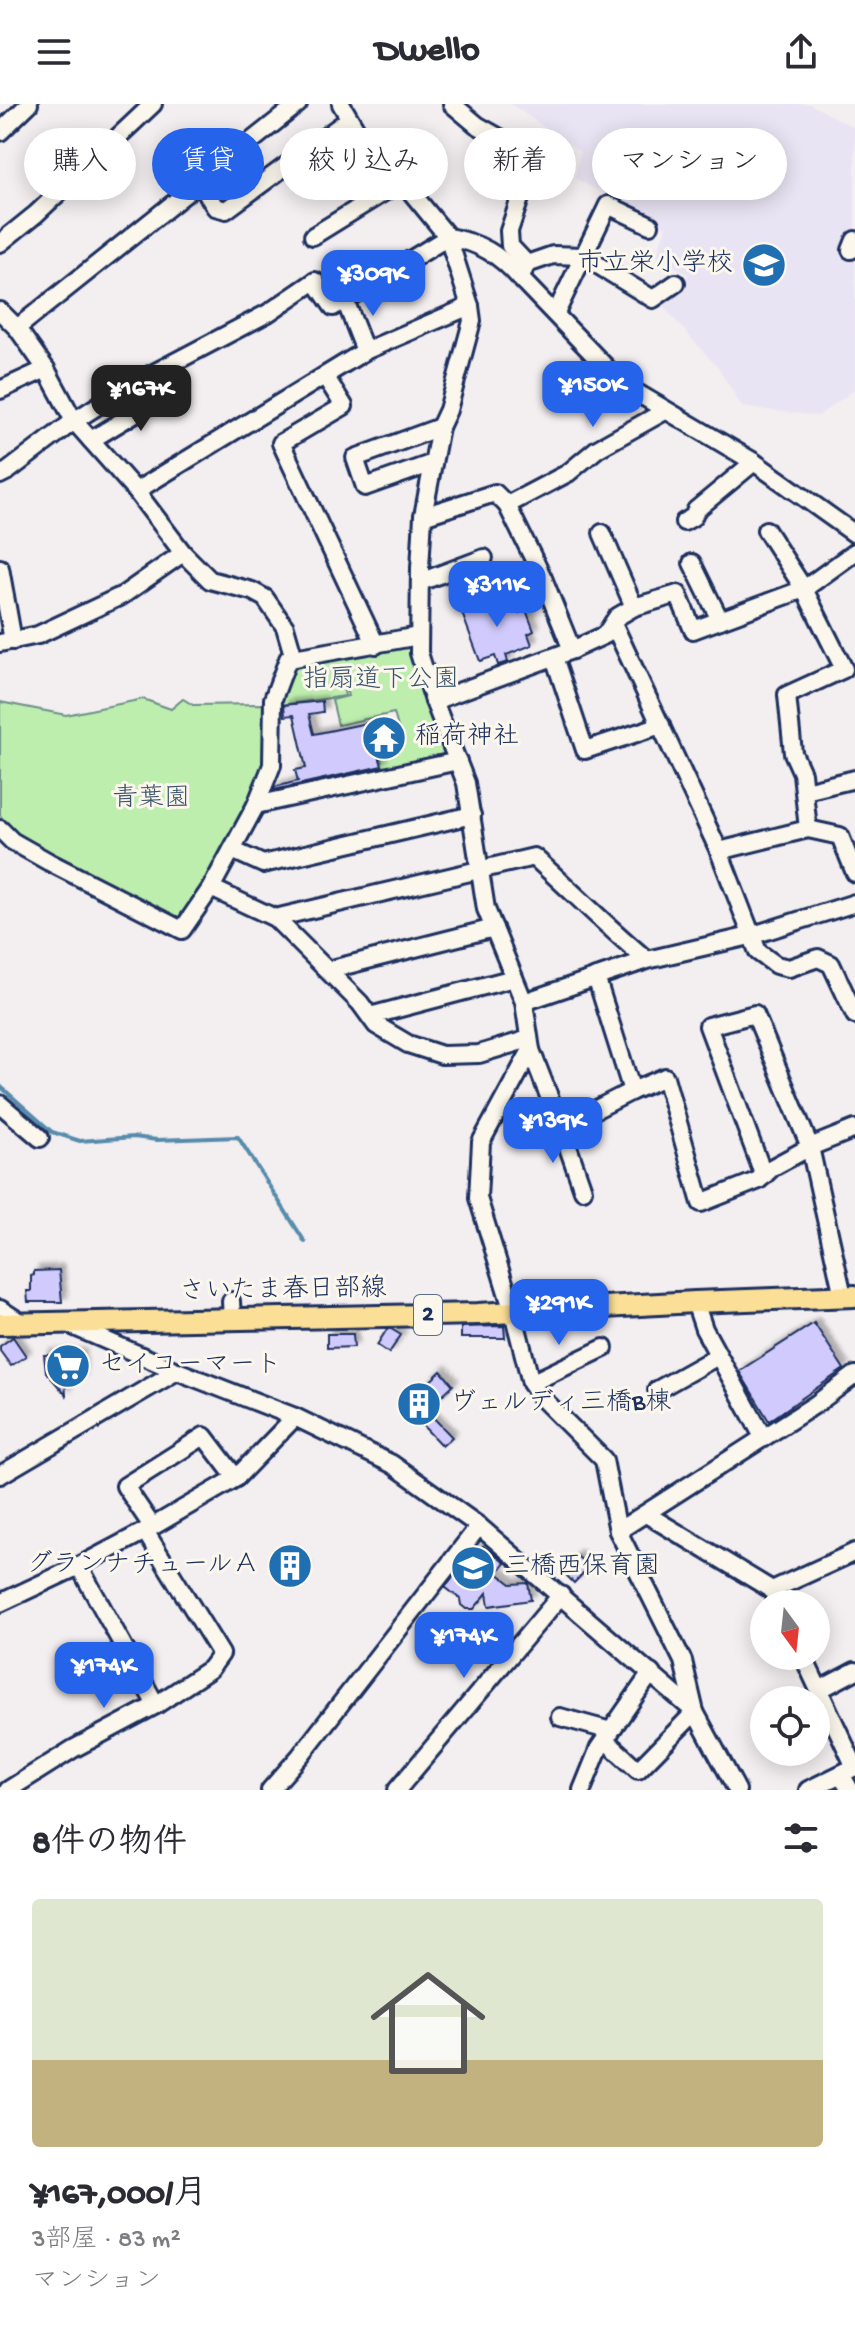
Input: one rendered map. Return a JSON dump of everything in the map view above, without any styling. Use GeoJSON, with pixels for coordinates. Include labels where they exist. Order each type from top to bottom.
{"type":"FeatureCollection","features":[{"type":"Feature","properties":{"kind":"main road","name":"さいたま春日部線"},"geometry":{"type":"LineString","coordinates":[[0,1324],[66,1323],[232,1310],[513,1312],[849,1296]]}},
{"type":"Feature","properties":{"kind":"street"},"geometry":{"type":"LineString","coordinates":[[0,132],[29,104]]}},
{"type":"Feature","properties":{"kind":"street"},"geometry":{"type":"LineString","coordinates":[[0,243],[36,214],[153,104]]}},
{"type":"Feature","properties":{"kind":"street"},"geometry":{"type":"LineString","coordinates":[[264,130],[298,104]]}},
{"type":"Feature","properties":{"kind":"street"},"geometry":{"type":"LineString","coordinates":[[341,104],[353,128]]}},
{"type":"Feature","properties":{"kind":"street"},"geometry":{"type":"LineString","coordinates":[[452,104],[477,125],[534,157],[509,231],[510,246],[523,271],[556,313],[622,384],[754,462],[855,534]]}},
{"type":"Feature","properties":{"kind":"street"},"geometry":{"type":"LineString","coordinates":[[264,182],[348,120]]}},
{"type":"Feature","properties":{"kind":"street"},"geometry":{"type":"LineString","coordinates":[[17,328],[175,200]]}},
{"type":"Feature","properties":{"kind":"street"},"geometry":{"type":"LineString","coordinates":[[211,200],[215,207],[226,210],[240,200]]}},
{"type":"Feature","properties":{"kind":"street"},"geometry":{"type":"LineString","coordinates":[[313,236],[371,200]]}},
{"type":"Feature","properties":{"kind":"street"},"geometry":{"type":"LineString","coordinates":[[418,200],[448,237],[472,321],[448,410],[440,427],[423,516],[419,653],[466,783],[486,909],[524,1002],[530,1044],[583,1190]]}},
{"type":"Feature","properties":{"kind":"street"},"geometry":{"type":"LineString","coordinates":[[556,313],[608,205],[650,225]]}},
{"type":"Feature","properties":{"kind":"street"},"geometry":{"type":"LineString","coordinates":[[0,475],[127,387],[268,313],[315,281],[333,307],[448,237],[487,248],[523,271]]}},
{"type":"Feature","properties":{"kind":"street"},"geometry":{"type":"LineString","coordinates":[[523,271],[553,255],[583,256],[653,299],[676,283]]}},
{"type":"Feature","properties":{"kind":"street"},"geometry":{"type":"LineString","coordinates":[[345,300],[365,351]]}},
{"type":"Feature","properties":{"kind":"street"},"geometry":{"type":"LineString","coordinates":[[136,491],[365,351],[470,306]]}},
{"type":"Feature","properties":{"kind":"street"},"geometry":{"type":"LineString","coordinates":[[0,311],[17,328],[46,369],[74,421],[136,491],[183,553],[210,580],[252,591],[265,598],[285,627],[294,658]]}},
{"type":"Feature","properties":{"kind":"street"},"geometry":{"type":"LineString","coordinates":[[0,390],[46,369]]}},
{"type":"Feature","properties":{"kind":"street"},"geometry":{"type":"LineString","coordinates":[[325,376],[344,406],[281,443],[376,645]]}},
{"type":"Feature","properties":{"kind":"street"},"geometry":{"type":"LineString","coordinates":[[91,440],[170,392]]}},
{"type":"Feature","properties":{"kind":"street"},"geometry":{"type":"LineString","coordinates":[[507,505],[568,473],[597,449],[665,411]]}},
{"type":"Feature","properties":{"kind":"street"},"geometry":{"type":"LineString","coordinates":[[433,463],[365,487],[355,458],[440,427]]}},
{"type":"Feature","properties":{"kind":"street"},"geometry":{"type":"LineString","coordinates":[[684,522],[754,462]]}},
{"type":"Feature","properties":{"kind":"street"},"geometry":{"type":"LineString","coordinates":[[423,516],[495,493],[507,505],[543,578],[572,650]]}},
{"type":"Feature","properties":{"kind":"street"},"geometry":{"type":"LineString","coordinates":[[766,530],[804,589],[844,669],[787,695],[793,753],[802,773],[808,829]]}},
{"type":"Feature","properties":{"kind":"street"},"geometry":{"type":"LineString","coordinates":[[602,533],[634,607]]}},
{"type":"Feature","properties":{"kind":"street"},"geometry":{"type":"LineString","coordinates":[[434,701],[605,635],[617,617],[634,607],[678,594],[693,630],[804,589],[855,552]]}},
{"type":"Feature","properties":{"kind":"street"},"geometry":{"type":"LineString","coordinates":[[0,568],[7,642],[38,635],[123,595],[183,553]]}},
{"type":"Feature","properties":{"kind":"street"},"geometry":{"type":"LineString","coordinates":[[420,582],[484,558]]}},
{"type":"Feature","properties":{"kind":"street"},"geometry":{"type":"LineString","coordinates":[[692,563],[720,620]]}},
{"type":"Feature","properties":{"kind":"street"},"geometry":{"type":"LineString","coordinates":[[613,623],[719,851],[758,952],[776,965],[789,968],[818,958],[831,964],[852,996],[855,1015]]}},
{"type":"Feature","properties":{"kind":"street"},"geometry":{"type":"LineString","coordinates":[[0,829],[12,841],[49,862],[182,930],[232,850],[256,805],[272,765],[273,699],[288,659],[419,636]]}},
{"type":"Feature","properties":{"kind":"street"},"geometry":{"type":"LineString","coordinates":[[554,657],[585,750],[661,725]]}},
{"type":"Feature","properties":{"kind":"street"},"geometry":{"type":"LineString","coordinates":[[256,805],[458,761]]}},
{"type":"Feature","properties":{"kind":"street"},"geometry":{"type":"LineString","coordinates":[[805,791],[855,779]]}},
{"type":"Feature","properties":{"kind":"street"},"geometry":{"type":"LineString","coordinates":[[232,850],[263,864],[472,815]]}},
{"type":"Feature","properties":{"kind":"street"},"geometry":{"type":"LineString","coordinates":[[719,851],[808,829],[840,836],[855,873]]}},
{"type":"Feature","properties":{"kind":"street"},"geometry":{"type":"LineString","coordinates":[[275,918],[534,857],[606,926],[647,960]]}},
{"type":"Feature","properties":{"kind":"street"},"geometry":{"type":"LineString","coordinates":[[211,888],[275,918],[328,970],[376,1025],[408,1044],[442,1055],[479,1054],[530,1044]]}},
{"type":"Feature","properties":{"kind":"street"},"geometry":{"type":"LineString","coordinates":[[524,1002],[647,960],[750,936],[855,903]]}},
{"type":"Feature","properties":{"kind":"street"},"geometry":{"type":"LineString","coordinates":[[328,970],[494,928]]}},
{"type":"Feature","properties":{"kind":"street"},"geometry":{"type":"LineString","coordinates":[[596,977],[632,1091]]}},
{"type":"Feature","properties":{"kind":"street"},"geometry":{"type":"LineString","coordinates":[[370,1016],[514,978]]}},
{"type":"Feature","properties":{"kind":"street"},"geometry":{"type":"LineString","coordinates":[[764,1176],[708,1026],[755,1014],[810,1147],[849,1296]]}},
{"type":"Feature","properties":{"kind":"street"},"geometry":{"type":"LineString","coordinates":[[530,1044],[481,1142],[478,1198],[531,1383],[539,1395],[604,1460],[618,1531],[683,1661],[695,1712],[737,1790]]}},
{"type":"Feature","properties":{"kind":"street"},"geometry":{"type":"LineString","coordinates":[[561,1127],[665,1077],[701,1203],[759,1180],[773,1167],[810,1147],[855,1129]]}},
{"type":"Feature","properties":{"kind":"street"},"geometry":{"type":"LineString","coordinates":[[0,1104],[40,1138]]}},
{"type":"Feature","properties":{"kind":"street"},"geometry":{"type":"LineString","coordinates":[[695,1302],[704,1329],[763,1437]]}},
{"type":"Feature","properties":{"kind":"street"},"geometry":{"type":"LineString","coordinates":[[0,1309],[23,1324]]}},
{"type":"Feature","properties":{"kind":"street"},"geometry":{"type":"LineString","coordinates":[[66,1323],[295,1417],[392,1464],[479,1526],[695,1712]]}},
{"type":"Feature","properties":{"kind":"street"},"geometry":{"type":"LineString","coordinates":[[531,1383],[604,1348]]}},
{"type":"Feature","properties":{"kind":"street"},"geometry":{"type":"LineString","coordinates":[[657,1390],[718,1356]]}},
{"type":"Feature","properties":{"kind":"street"},"geometry":{"type":"LineString","coordinates":[[0,1475],[177,1371]]}},
{"type":"Feature","properties":{"kind":"street"},"geometry":{"type":"LineString","coordinates":[[618,1531],[816,1404],[855,1375]]}},
{"type":"Feature","properties":{"kind":"street"},"geometry":{"type":"LineString","coordinates":[[0,1603],[79,1566],[236,1478],[295,1417]]}},
{"type":"Feature","properties":{"kind":"street"},"geometry":{"type":"LineString","coordinates":[[8,1790],[73,1749],[156,1705],[210,1669],[221,1654],[125,1486],[204,1436],[236,1478]]}},
{"type":"Feature","properties":{"kind":"street"},"geometry":{"type":"LineString","coordinates":[[646,1514],[764,1590]]}},
{"type":"Feature","properties":{"kind":"street"},"geometry":{"type":"LineString","coordinates":[[270,1790],[300,1756],[479,1526]]}},
{"type":"Feature","properties":{"kind":"street"},"geometry":{"type":"LineString","coordinates":[[787,1590],[855,1552]]}},
{"type":"Feature","properties":{"kind":"street"},"geometry":{"type":"LineString","coordinates":[[79,1566],[156,1705]]}},
{"type":"Feature","properties":{"kind":"street"},"geometry":{"type":"LineString","coordinates":[[397,1790],[561,1595]]}},
{"type":"Feature","properties":{"kind":"street"},"geometry":{"type":"LineString","coordinates":[[827,1686],[855,1671]]}},
{"type":"Feature","properties":{"kind":"street"},"geometry":{"type":"LineString","coordinates":[[582,1790],[599,1748],[651,1673]]}},
{"type":"Feature","properties":{"kind":"street"},"geometry":{"type":"LineString","coordinates":[[560,1717],[608,1736],[638,1770],[695,1712]]}},
{"type":"Feature","properties":{"kind":"street"},"geometry":{"type":"LineString","coordinates":[[830,1718],[850,1769],[850,1790]]}},
{"type":"Feature","properties":{"kind":"street"},"geometry":{"type":"LineString","coordinates":[[808,1790],[850,1769]]}},
{"type":"Feature","properties":{"kind":"shaded area","name":"市立栄小学校"},"geometry":{"type":"Polygon","coordinates":[[[511,104],[810,104],[855,128],[855,389],[818,416],[742,407],[719,369],[660,303],[689,275],[657,255],[666,227],[616,200],[787,200],[787,128],[592,128],[592,187],[576,179],[580,152],[576,149],[576,128],[546,128],[511,104]]]}},
{"type":"Feature","properties":{"kind":"green space","name":"指扇道下公園"},"geometry":{"type":"Polygon","coordinates":[[[417,642],[415,669],[437,732],[445,744],[446,758],[384,772],[378,744],[401,738],[394,713],[338,725],[332,700],[348,696],[339,665],[345,696],[280,705],[292,665],[417,642]]]}},
{"type":"Feature","properties":{"kind":"green space","name":"青葉園"},"geometry":{"type":"Polygon","coordinates":[[[143,699],[171,709],[183,699],[193,705],[274,704],[267,763],[252,803],[180,924],[13,833],[0,815],[0,702],[66,715],[143,699]]]}},
{"type":"Feature","properties":{"kind":"building"},"geometry":{"type":"Polygon","coordinates":[[[480,598],[484,610],[514,599],[519,613],[526,610],[534,631],[528,634],[532,645],[506,655],[508,662],[498,665],[495,656],[480,661],[459,605],[480,598]]]}},
{"type":"Feature","properties":{"kind":"building"},"geometry":{"type":"Polygon","coordinates":[[[322,701],[323,712],[309,714],[314,734],[367,723],[373,753],[378,752],[382,766],[274,790],[275,787],[298,781],[295,770],[306,768],[294,715],[285,716],[284,705],[322,701]]]}},
{"type":"Feature","properties":{"kind":"building"},"geometry":{"type":"Polygon","coordinates":[[[59,1270],[62,1302],[28,1302],[27,1291],[31,1291],[34,1271],[59,1270]]]}},
{"type":"Feature","properties":{"kind":"building"},"geometry":{"type":"Polygon","coordinates":[[[814,1323],[844,1369],[769,1421],[739,1371],[814,1323]]]}},
{"type":"Feature","properties":{"kind":"building"},"geometry":{"type":"Polygon","coordinates":[[[504,1326],[505,1338],[461,1338],[461,1327],[504,1326]]]}},
{"type":"Feature","properties":{"kind":"building"},"geometry":{"type":"Polygon","coordinates":[[[387,1329],[401,1335],[389,1353],[377,1345],[387,1329]]]}},
{"type":"Feature","properties":{"kind":"building"},"geometry":{"type":"Polygon","coordinates":[[[327,1334],[353,1334],[354,1347],[327,1348],[327,1334]]]}},
{"type":"Feature","properties":{"kind":"building"},"geometry":{"type":"Polygon","coordinates":[[[13,1337],[26,1356],[11,1366],[0,1351],[0,1346],[13,1337]]]}},
{"type":"Feature","properties":{"kind":"building"},"geometry":{"type":"Polygon","coordinates":[[[81,1354],[81,1380],[65,1381],[66,1395],[46,1372],[44,1355],[81,1354]]]}},
{"type":"Feature","properties":{"kind":"building"},"geometry":{"type":"Polygon","coordinates":[[[441,1371],[453,1385],[426,1410],[452,1437],[442,1446],[404,1406],[441,1371]]]}},
{"type":"Feature","properties":{"kind":"building"},"geometry":{"type":"Polygon","coordinates":[[[483,1546],[505,1563],[497,1573],[511,1584],[528,1583],[531,1600],[489,1606],[487,1593],[474,1609],[466,1609],[460,1599],[445,1587],[476,1548],[479,1551],[483,1546]]]}},
{"type":"Feature","properties":{"kind":"building","name":"グランナチュールＡ"},"geometry":{"type":"Polygon","coordinates":[[[290,1550],[306,1569],[290,1582],[275,1563],[290,1550]]]}},
{"type":"Feature","properties":{"kind":"building"},"geometry":{"type":"Polygon","coordinates":[[[576,1555],[589,1567],[574,1583],[561,1570],[576,1555]]]}},
{"type":"Feature","properties":{"kind":"waterway"},"geometry":{"type":"LineString","coordinates":[[0,1086],[52,1132],[80,1141],[134,1137],[157,1140],[238,1137],[305,1242]]}},
{"type":"Feature","properties":{"kind":"place","name":"市立栄小学校"},"geometry":{"type":"Point","coordinates":[764,265]}},
{"type":"Feature","properties":{"kind":"place","name":"稲荷神社"},"geometry":{"type":"Point","coordinates":[384,738]}},
{"type":"Feature","properties":{"kind":"place","name":"セイコーマート"},"geometry":{"type":"Point","coordinates":[68,1366]}},
{"type":"Feature","properties":{"kind":"place","name":"ヴェルディ三橋B棟"},"geometry":{"type":"Point","coordinates":[419,1404]}},
{"type":"Feature","properties":{"kind":"place","name":"グランナチュールＡ"},"geometry":{"type":"Point","coordinates":[290,1566]}},
{"type":"Feature","properties":{"kind":"place","name":"三橋西保育園"},"geometry":{"type":"Point","coordinates":[473,1568]}}]}
